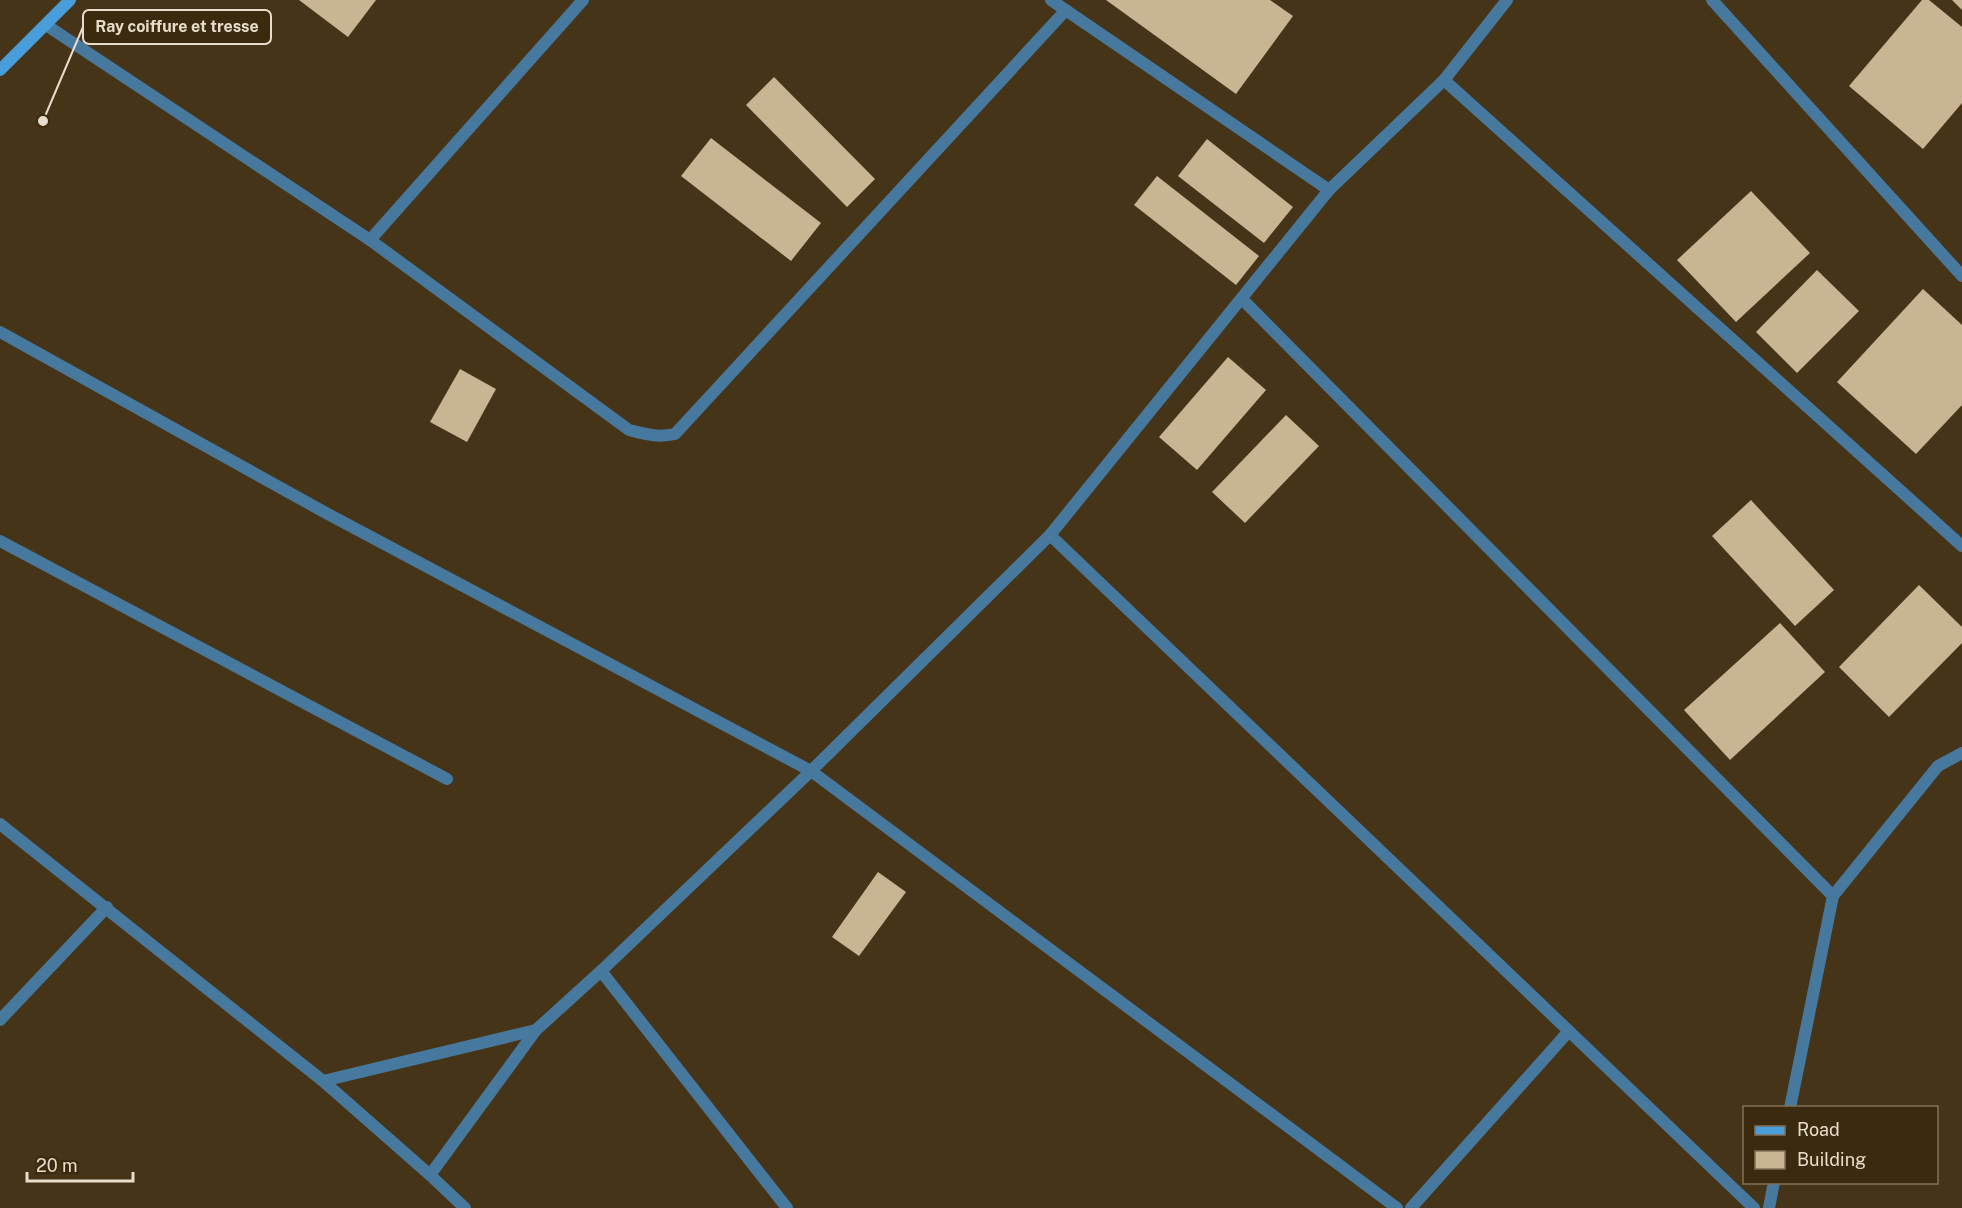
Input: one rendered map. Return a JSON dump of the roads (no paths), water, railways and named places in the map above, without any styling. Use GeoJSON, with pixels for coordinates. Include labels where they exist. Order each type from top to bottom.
{"type":"FeatureCollection","features":[{"type":"Feature","properties":{"kind":"main road"},"geometry":{"type":"LineString","coordinates":[[0,70],[70,0]]}},
{"type":"Feature","properties":{"kind":"street"},"geometry":{"type":"LineString","coordinates":[[370,240],[583,0]]}},
{"type":"Feature","properties":{"kind":"street"},"geometry":{"type":"LineString","coordinates":[[1051,0],[1329,190]]}},
{"type":"Feature","properties":{"kind":"street"},"geometry":{"type":"LineString","coordinates":[[430,1175],[536,1030],[811,771],[1050,535],[1329,190],[1444,80],[1507,0]]}},
{"type":"Feature","properties":{"kind":"street"},"geometry":{"type":"LineString","coordinates":[[1712,0],[1962,276]]}},
{"type":"Feature","properties":{"kind":"street"},"geometry":{"type":"LineString","coordinates":[[46,25],[370,240],[629,430],[652,436],[666,436],[675,434],[1066,10]]}},
{"type":"Feature","properties":{"kind":"street"},"geometry":{"type":"LineString","coordinates":[[1444,80],[1962,546]]}},
{"type":"Feature","properties":{"kind":"street"},"geometry":{"type":"LineString","coordinates":[[1242,298],[1833,896]]}},
{"type":"Feature","properties":{"kind":"street"},"geometry":{"type":"LineString","coordinates":[[0,332],[337,518],[811,771],[1397,1208]]}},
{"type":"Feature","properties":{"kind":"street"},"geometry":{"type":"LineString","coordinates":[[1050,535],[1754,1208]]}},
{"type":"Feature","properties":{"kind":"street"},"geometry":{"type":"LineString","coordinates":[[0,541],[447,779]]}},
{"type":"Feature","properties":{"kind":"street"},"geometry":{"type":"LineString","coordinates":[[1790,1106],[1833,896],[1938,766],[1962,753]]}},
{"type":"Feature","properties":{"kind":"street"},"geometry":{"type":"LineString","coordinates":[[0,824],[323,1081],[465,1208]]}},
{"type":"Feature","properties":{"kind":"street"},"geometry":{"type":"LineString","coordinates":[[0,1020],[107,907]]}},
{"type":"Feature","properties":{"kind":"street"},"geometry":{"type":"LineString","coordinates":[[601,971],[787,1208]]}},
{"type":"Feature","properties":{"kind":"street"},"geometry":{"type":"LineString","coordinates":[[323,1081],[536,1030]]}},
{"type":"Feature","properties":{"kind":"street"},"geometry":{"type":"LineString","coordinates":[[1411,1208],[1569,1031]]}},
{"type":"Feature","properties":{"kind":"street"},"geometry":{"type":"LineString","coordinates":[[1769,1208],[1774,1184]]}},
{"type":"Feature","properties":{"kind":"place","name":"Ray coiffure et tresse"},"geometry":{"type":"Point","coordinates":[43,121]}}]}
